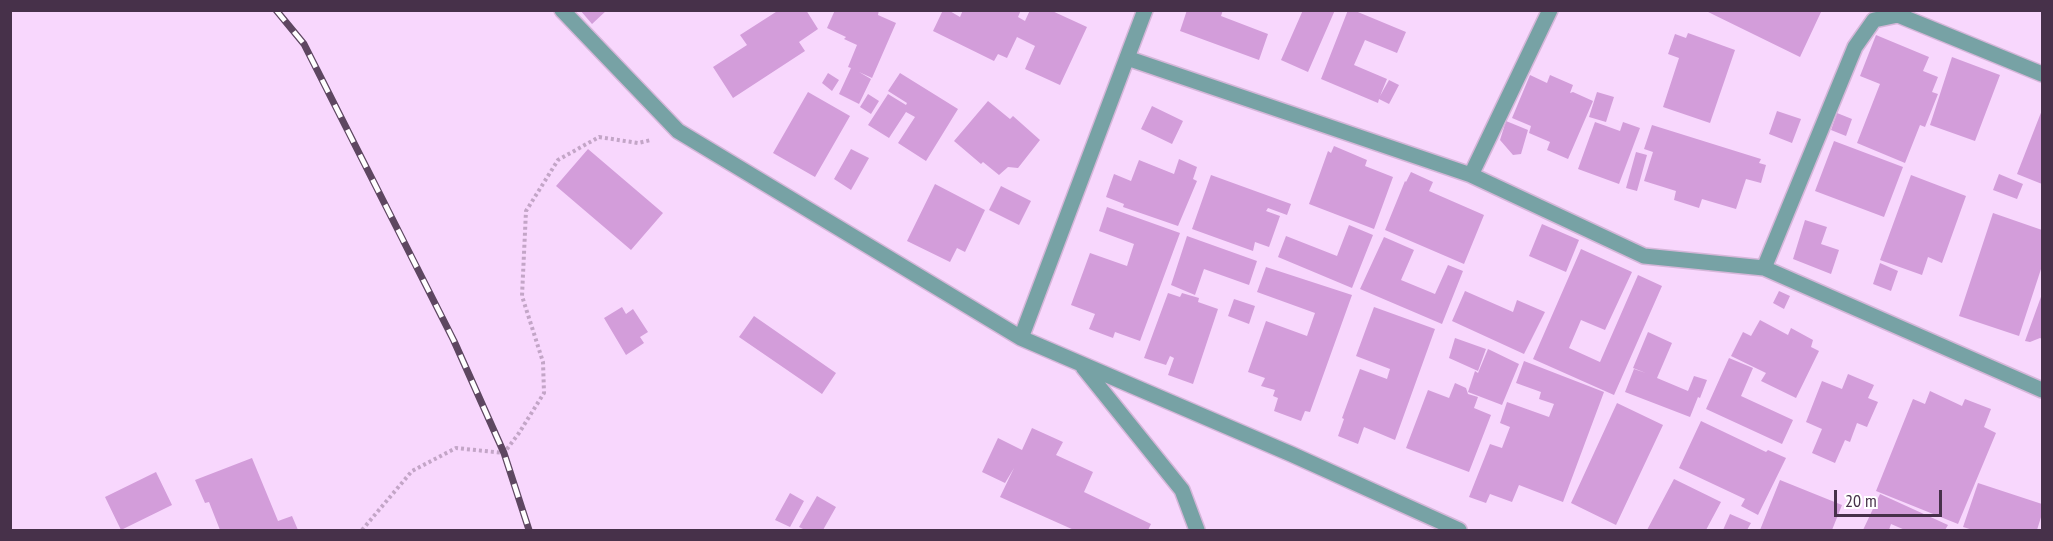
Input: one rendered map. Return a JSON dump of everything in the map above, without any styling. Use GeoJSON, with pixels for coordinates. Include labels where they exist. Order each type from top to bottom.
{"type":"FeatureCollection","features":[{"type":"Feature","properties":{"kind":"street"},"geometry":{"type":"LineString","coordinates":[[562,10],[678,131],[1020,338],[1291,454],[1459,531]]}},
{"type":"Feature","properties":{"kind":"street"},"geometry":{"type":"LineString","coordinates":[[1020,338],[1145,10]]}},
{"type":"Feature","properties":{"kind":"street"},"geometry":{"type":"LineString","coordinates":[[1471,175],[1550,10]]}},
{"type":"Feature","properties":{"kind":"street"},"geometry":{"type":"LineString","coordinates":[[1764,268],[1855,48],[1874,20],[1898,15],[2043,74]]}},
{"type":"Feature","properties":{"kind":"street"},"geometry":{"type":"LineString","coordinates":[[1127,58],[1471,175],[1644,256],[1764,268],[2043,390]]}},
{"type":"Feature","properties":{"kind":"street"},"geometry":{"type":"LineString","coordinates":[[1081,364],[1182,489],[1197,531]]}},
{"type":"Feature","properties":{"kind":"path"},"geometry":{"type":"LineString","coordinates":[[362,531],[412,471],[456,448],[504,453],[544,393],[543,362],[522,296],[526,211],[558,160],[599,137],[638,143],[656,140],[678,131]]}},
{"type":"Feature","properties":{"kind":"building"},"geometry":{"type":"Polygon","coordinates":[[[580,10],[607,10],[592,24],[580,10]]]}},
{"type":"Feature","properties":{"kind":"building"},"geometry":{"type":"Polygon","coordinates":[[[779,10],[806,10],[818,29],[799,42],[805,51],[733,98],[713,67],[747,45],[740,35],[779,10]]]}},
{"type":"Feature","properties":{"kind":"building"},"geometry":{"type":"Polygon","coordinates":[[[835,10],[879,10],[878,15],[896,23],[872,78],[859,72],[871,79],[859,104],[839,94],[851,68],[848,67],[857,45],[827,28],[835,10]]]}},
{"type":"Feature","properties":{"kind":"building"},"geometry":{"type":"Polygon","coordinates":[[[943,10],[948,10],[960,17],[963,10],[1021,10],[1018,17],[1025,21],[1030,10],[1050,10],[1087,27],[1060,85],[1025,69],[1035,46],[1017,37],[1007,58],[998,54],[994,61],[933,31],[943,10]]]}},
{"type":"Feature","properties":{"kind":"building"},"geometry":{"type":"Polygon","coordinates":[[[1187,10],[1223,10],[1221,16],[1268,34],[1259,60],[1180,31],[1187,10]]]}},
{"type":"Feature","properties":{"kind":"building"},"geometry":{"type":"Polygon","coordinates":[[[1303,10],[1335,10],[1308,72],[1281,60],[1303,10]]]}},
{"type":"Feature","properties":{"kind":"building"},"geometry":{"type":"Polygon","coordinates":[[[1348,10],[1406,32],[1397,53],[1365,40],[1354,65],[1387,79],[1380,96],[1389,80],[1399,85],[1389,104],[1379,99],[1378,103],[1321,79],[1348,10]]]}},
{"type":"Feature","properties":{"kind":"building"},"geometry":{"type":"Polygon","coordinates":[[[1704,10],[1817,10],[1821,12],[1800,57],[1704,10]]]}},
{"type":"Feature","properties":{"kind":"building"},"geometry":{"type":"Polygon","coordinates":[[[1688,33],[1735,50],[1710,123],[1663,107],[1679,58],[1668,54],[1675,34],[1686,38],[1688,33]]]}},
{"type":"Feature","properties":{"kind":"building"},"geometry":{"type":"Polygon","coordinates":[[[1876,35],[1929,57],[1923,71],[1938,77],[1932,92],[1938,94],[1925,127],[1920,125],[1905,163],[1857,143],[1880,84],[1860,76],[1876,35]]]}},
{"type":"Feature","properties":{"kind":"building"},"geometry":{"type":"Polygon","coordinates":[[[1952,57],[2000,75],[1975,141],[1930,125],[1952,57]]]}},
{"type":"Feature","properties":{"kind":"building"},"geometry":{"type":"Polygon","coordinates":[[[828,73],[839,80],[832,91],[822,83],[828,73]]]}},
{"type":"Feature","properties":{"kind":"building"},"geometry":{"type":"Polygon","coordinates":[[[900,73],[958,109],[926,161],[898,143],[915,117],[906,112],[889,138],[868,125],[888,94],[906,105],[907,103],[888,91],[900,73]]]}},
{"type":"Feature","properties":{"kind":"building"},"geometry":{"type":"Polygon","coordinates":[[[1530,75],[1547,83],[1550,75],[1573,85],[1570,93],[1573,92],[1593,101],[1568,159],[1547,150],[1550,142],[1529,133],[1531,126],[1512,118],[1530,75]]]}},
{"type":"Feature","properties":{"kind":"building"},"geometry":{"type":"Polygon","coordinates":[[[808,92],[850,116],[815,177],[773,153],[808,92]]]}},
{"type":"Feature","properties":{"kind":"building"},"geometry":{"type":"Polygon","coordinates":[[[1597,92],[1614,97],[1606,122],[1589,117],[1597,92]]]}},
{"type":"Feature","properties":{"kind":"building"},"geometry":{"type":"Polygon","coordinates":[[[868,94],[879,101],[871,114],[860,107],[868,94]]]}},
{"type":"Feature","properties":{"kind":"building"},"geometry":{"type":"Polygon","coordinates":[[[988,101],[1010,119],[1013,116],[1040,140],[1018,168],[1008,167],[999,175],[983,162],[981,164],[954,141],[988,101]]]}},
{"type":"Feature","properties":{"kind":"building"},"geometry":{"type":"Polygon","coordinates":[[[1152,106],[1183,121],[1172,144],[1141,129],[1152,106]]]}},
{"type":"Feature","properties":{"kind":"building"},"geometry":{"type":"Polygon","coordinates":[[[2042,110],[2042,184],[2017,174],[2042,110]]]}},
{"type":"Feature","properties":{"kind":"building"},"geometry":{"type":"Polygon","coordinates":[[[1777,111],[1801,119],[1792,143],[1769,134],[1777,111]]]}},
{"type":"Feature","properties":{"kind":"building"},"geometry":{"type":"Polygon","coordinates":[[[1837,113],[1852,119],[1846,136],[1831,130],[1837,113]]]}},
{"type":"Feature","properties":{"kind":"building"},"geometry":{"type":"Polygon","coordinates":[[[1506,121],[1528,130],[1521,154],[1513,155],[1500,140],[1506,121]]]}},
{"type":"Feature","properties":{"kind":"building"},"geometry":{"type":"Polygon","coordinates":[[[1595,122],[1620,131],[1623,122],[1640,128],[1619,184],[1578,169],[1595,122]]]}},
{"type":"Feature","properties":{"kind":"building"},"geometry":{"type":"Polygon","coordinates":[[[1652,125],[1761,159],[1759,163],[1766,165],[1761,183],[1746,179],[1736,209],[1702,199],[1699,208],[1674,200],[1676,191],[1644,181],[1653,152],[1644,149],[1652,125]]]}},
{"type":"Feature","properties":{"kind":"building"},"geometry":{"type":"Polygon","coordinates":[[[1834,141],[1903,167],[1884,217],[1815,191],[1834,141]]]}},
{"type":"Feature","properties":{"kind":"building"},"geometry":{"type":"Polygon","coordinates":[[[1334,146],[1367,160],[1365,166],[1393,177],[1374,229],[1309,204],[1328,151],[1331,153],[1334,146]]]}},
{"type":"Feature","properties":{"kind":"building"},"geometry":{"type":"Polygon","coordinates":[[[588,149],[663,213],[631,250],[556,186],[588,149]]]}},
{"type":"Feature","properties":{"kind":"building"},"geometry":{"type":"Polygon","coordinates":[[[851,149],[869,158],[851,190],[834,179],[851,149]]]}},
{"type":"Feature","properties":{"kind":"building"},"geometry":{"type":"Polygon","coordinates":[[[1636,152],[1647,155],[1637,191],[1626,188],[1636,152]]]}},
{"type":"Feature","properties":{"kind":"building"},"geometry":{"type":"Polygon","coordinates":[[[1179,159],[1197,167],[1193,179],[1197,181],[1178,226],[1123,207],[1124,204],[1106,197],[1114,174],[1131,181],[1139,160],[1174,174],[1179,159]]]}},
{"type":"Feature","properties":{"kind":"building"},"geometry":{"type":"Polygon","coordinates":[[[1411,172],[1433,182],[1429,191],[1484,215],[1464,264],[1385,230],[1411,172]]]}},
{"type":"Feature","properties":{"kind":"building"},"geometry":{"type":"Polygon","coordinates":[[[1999,174],[2023,184],[2017,199],[1993,190],[1999,174]]]}},
{"type":"Feature","properties":{"kind":"building"},"geometry":{"type":"Polygon","coordinates":[[[1211,175],[1291,204],[1287,215],[1268,208],[1266,211],[1280,216],[1269,247],[1255,242],[1253,251],[1192,229],[1211,175]]]}},
{"type":"Feature","properties":{"kind":"building"},"geometry":{"type":"Polygon","coordinates":[[[1911,175],[1966,196],[1942,263],[1928,257],[1922,275],[1880,260],[1911,175]]]}},
{"type":"Feature","properties":{"kind":"building"},"geometry":{"type":"Polygon","coordinates":[[[935,184],[985,210],[965,252],[957,248],[950,262],[907,241],[935,184]]]}},
{"type":"Feature","properties":{"kind":"building"},"geometry":{"type":"Polygon","coordinates":[[[1001,186],[1031,201],[1019,225],[989,210],[1001,186]]]}},
{"type":"Feature","properties":{"kind":"building"},"geometry":{"type":"Polygon","coordinates":[[[1107,207],[1180,233],[1140,341],[1115,332],[1113,338],[1089,329],[1095,314],[1071,305],[1090,253],[1127,266],[1134,244],[1099,231],[1107,207]]]}},
{"type":"Feature","properties":{"kind":"building"},"geometry":{"type":"Polygon","coordinates":[[[1993,213],[2042,230],[2042,266],[2019,336],[1959,316],[1993,213]]]}},
{"type":"Feature","properties":{"kind":"building"},"geometry":{"type":"Polygon","coordinates":[[[1805,220],[1827,227],[1821,244],[1839,250],[1831,274],[1793,259],[1805,220]]]}},
{"type":"Feature","properties":{"kind":"building"},"geometry":{"type":"Polygon","coordinates":[[[1542,224],[1579,240],[1566,272],[1529,256],[1542,224]]]}},
{"type":"Feature","properties":{"kind":"building"},"geometry":{"type":"Polygon","coordinates":[[[1349,225],[1373,235],[1352,288],[1278,257],[1286,236],[1337,256],[1349,225]]]}},
{"type":"Feature","properties":{"kind":"building"},"geometry":{"type":"Polygon","coordinates":[[[1187,236],[1257,261],[1249,285],[1204,269],[1195,295],[1171,285],[1187,236]]]}},
{"type":"Feature","properties":{"kind":"building"},"geometry":{"type":"Polygon","coordinates":[[[1384,237],[1414,250],[1401,280],[1435,294],[1448,265],[1463,271],[1442,324],[1360,289],[1384,237]]]}},
{"type":"Feature","properties":{"kind":"building"},"geometry":{"type":"Polygon","coordinates":[[[1581,249],[1632,272],[1605,330],[1581,320],[1569,348],[1600,362],[1638,275],[1662,286],[1614,395],[1533,359],[1581,249]]]}},
{"type":"Feature","properties":{"kind":"building"},"geometry":{"type":"Polygon","coordinates":[[[1880,263],[1898,271],[1891,291],[1873,284],[1880,263]]]}},
{"type":"Feature","properties":{"kind":"building"},"geometry":{"type":"Polygon","coordinates":[[[1266,267],[1352,295],[1310,412],[1305,411],[1301,421],[1274,411],[1278,398],[1273,396],[1275,390],[1261,386],[1265,378],[1248,372],[1266,321],[1307,336],[1315,313],[1257,292],[1266,267]]]}},
{"type":"Feature","properties":{"kind":"building"},"geometry":{"type":"Polygon","coordinates":[[[1465,291],[1513,312],[1517,300],[1545,312],[1524,354],[1452,321],[1465,291]]]}},
{"type":"Feature","properties":{"kind":"building"},"geometry":{"type":"Polygon","coordinates":[[[1779,291],[1790,296],[1784,309],[1773,303],[1779,291]]]}},
{"type":"Feature","properties":{"kind":"building"},"geometry":{"type":"Polygon","coordinates":[[[1168,293],[1180,297],[1182,293],[1199,298],[1198,302],[1218,309],[1193,384],[1168,375],[1174,358],[1170,356],[1166,365],[1144,358],[1168,293]]]}},
{"type":"Feature","properties":{"kind":"building"},"geometry":{"type":"Polygon","coordinates":[[[2042,294],[2042,339],[2025,341],[2042,294]]]}},
{"type":"Feature","properties":{"kind":"building"},"geometry":{"type":"Polygon","coordinates":[[[1234,299],[1255,306],[1249,324],[1228,316],[1234,299]]]}},
{"type":"Feature","properties":{"kind":"building"},"geometry":{"type":"Polygon","coordinates":[[[622,307],[626,314],[633,309],[648,332],[640,337],[644,343],[626,355],[604,318],[622,307]]]}},
{"type":"Feature","properties":{"kind":"building"},"geometry":{"type":"Polygon","coordinates":[[[1374,307],[1435,329],[1395,440],[1364,427],[1358,444],[1338,436],[1344,419],[1342,418],[1360,369],[1387,379],[1390,369],[1356,356],[1374,307]]]}},
{"type":"Feature","properties":{"kind":"building"},"geometry":{"type":"Polygon","coordinates":[[[754,316],[836,373],[822,394],[739,337],[754,316]]]}},
{"type":"Feature","properties":{"kind":"building"},"geometry":{"type":"Polygon","coordinates":[[[1760,320],[1788,335],[1791,328],[1813,340],[1811,347],[1819,351],[1796,398],[1761,381],[1766,373],[1731,356],[1743,332],[1751,336],[1760,320]]]}},
{"type":"Feature","properties":{"kind":"building"},"geometry":{"type":"Polygon","coordinates":[[[1648,332],[1672,343],[1657,378],[1688,391],[1694,376],[1707,380],[1690,417],[1625,392],[1634,369],[1646,373],[1633,368],[1648,332]]]}},
{"type":"Feature","properties":{"kind":"building"},"geometry":{"type":"Polygon","coordinates":[[[1455,338],[1486,349],[1478,371],[1449,358],[1455,338]]]}},
{"type":"Feature","properties":{"kind":"building"},"geometry":{"type":"Polygon","coordinates":[[[1488,349],[1519,364],[1502,405],[1468,392],[1475,371],[1478,373],[1488,349]]]}},
{"type":"Feature","properties":{"kind":"building"},"geometry":{"type":"Polygon","coordinates":[[[1729,358],[1753,368],[1741,396],[1793,420],[1782,444],[1706,409],[1729,358]]]}},
{"type":"Feature","properties":{"kind":"building"},"geometry":{"type":"Polygon","coordinates":[[[1524,361],[1604,392],[1563,502],[1519,485],[1512,502],[1490,494],[1486,503],[1469,497],[1490,444],[1502,448],[1510,427],[1500,423],[1507,402],[1549,417],[1554,404],[1539,399],[1541,392],[1516,383],[1524,361]]]}},
{"type":"Feature","properties":{"kind":"building"},"geometry":{"type":"Polygon","coordinates":[[[1848,374],[1874,385],[1868,398],[1878,402],[1867,427],[1857,423],[1850,442],[1845,440],[1835,463],[1812,453],[1822,429],[1806,422],[1822,381],[1842,389],[1848,374]]]}},
{"type":"Feature","properties":{"kind":"building"},"geometry":{"type":"Polygon","coordinates":[[[1455,383],[1466,388],[1468,394],[1478,397],[1474,408],[1491,415],[1469,472],[1406,448],[1428,390],[1449,398],[1455,383]]]}},
{"type":"Feature","properties":{"kind":"building"},"geometry":{"type":"Polygon","coordinates":[[[1930,391],[1962,406],[1965,399],[1991,409],[1984,427],[1996,433],[1958,524],[1876,491],[1913,399],[1925,404],[1930,391]]]}},
{"type":"Feature","properties":{"kind":"building"},"geometry":{"type":"Polygon","coordinates":[[[1617,403],[1663,425],[1616,525],[1571,503],[1617,403]]]}},
{"type":"Feature","properties":{"kind":"building"},"geometry":{"type":"Polygon","coordinates":[[[1701,421],[1766,452],[1768,450],[1786,458],[1758,515],[1741,506],[1745,499],[1679,468],[1701,421]]]}},
{"type":"Feature","properties":{"kind":"building"},"geometry":{"type":"Polygon","coordinates":[[[1032,428],[1063,442],[1056,455],[1093,472],[1084,492],[1151,524],[1148,530],[1074,530],[1000,497],[1014,468],[1005,483],[982,472],[998,438],[1022,450],[1032,428]]]}},
{"type":"Feature","properties":{"kind":"building"},"geometry":{"type":"Polygon","coordinates":[[[252,458],[278,521],[292,516],[298,530],[220,530],[209,502],[205,503],[195,480],[252,458]]]}},
{"type":"Feature","properties":{"kind":"building"},"geometry":{"type":"Polygon","coordinates":[[[156,472],[172,505],[121,530],[105,497],[156,472]]]}},
{"type":"Feature","properties":{"kind":"building"},"geometry":{"type":"Polygon","coordinates":[[[1674,479],[1721,502],[1706,530],[1647,530],[1674,479]]]}},
{"type":"Feature","properties":{"kind":"building"},"geometry":{"type":"Polygon","coordinates":[[[1780,480],[1842,505],[1832,530],[1760,530],[1780,480]]]}},
{"type":"Feature","properties":{"kind":"building"},"geometry":{"type":"Polygon","coordinates":[[[1978,483],[2042,504],[2042,514],[2037,530],[1973,530],[1963,527],[1978,483]]]}},
{"type":"Feature","properties":{"kind":"building"},"geometry":{"type":"Polygon","coordinates":[[[790,493],[804,501],[790,527],[775,520],[790,493]]]}},
{"type":"Feature","properties":{"kind":"building"},"geometry":{"type":"Polygon","coordinates":[[[1880,494],[1948,525],[1945,530],[1905,530],[1891,524],[1889,530],[1863,530],[1880,494]]]}},
{"type":"Feature","properties":{"kind":"building"},"geometry":{"type":"Polygon","coordinates":[[[817,496],[836,507],[823,530],[805,530],[799,527],[817,496]]]}},
{"type":"Feature","properties":{"kind":"building"},"geometry":{"type":"Polygon","coordinates":[[[1730,514],[1751,523],[1747,530],[1723,530],[1730,514]]]}},
{"type":"Feature","properties":{"kind":"railway"},"geometry":{"type":"LineString","coordinates":[[276,10],[304,44],[454,341],[504,453],[529,530]]}}]}
